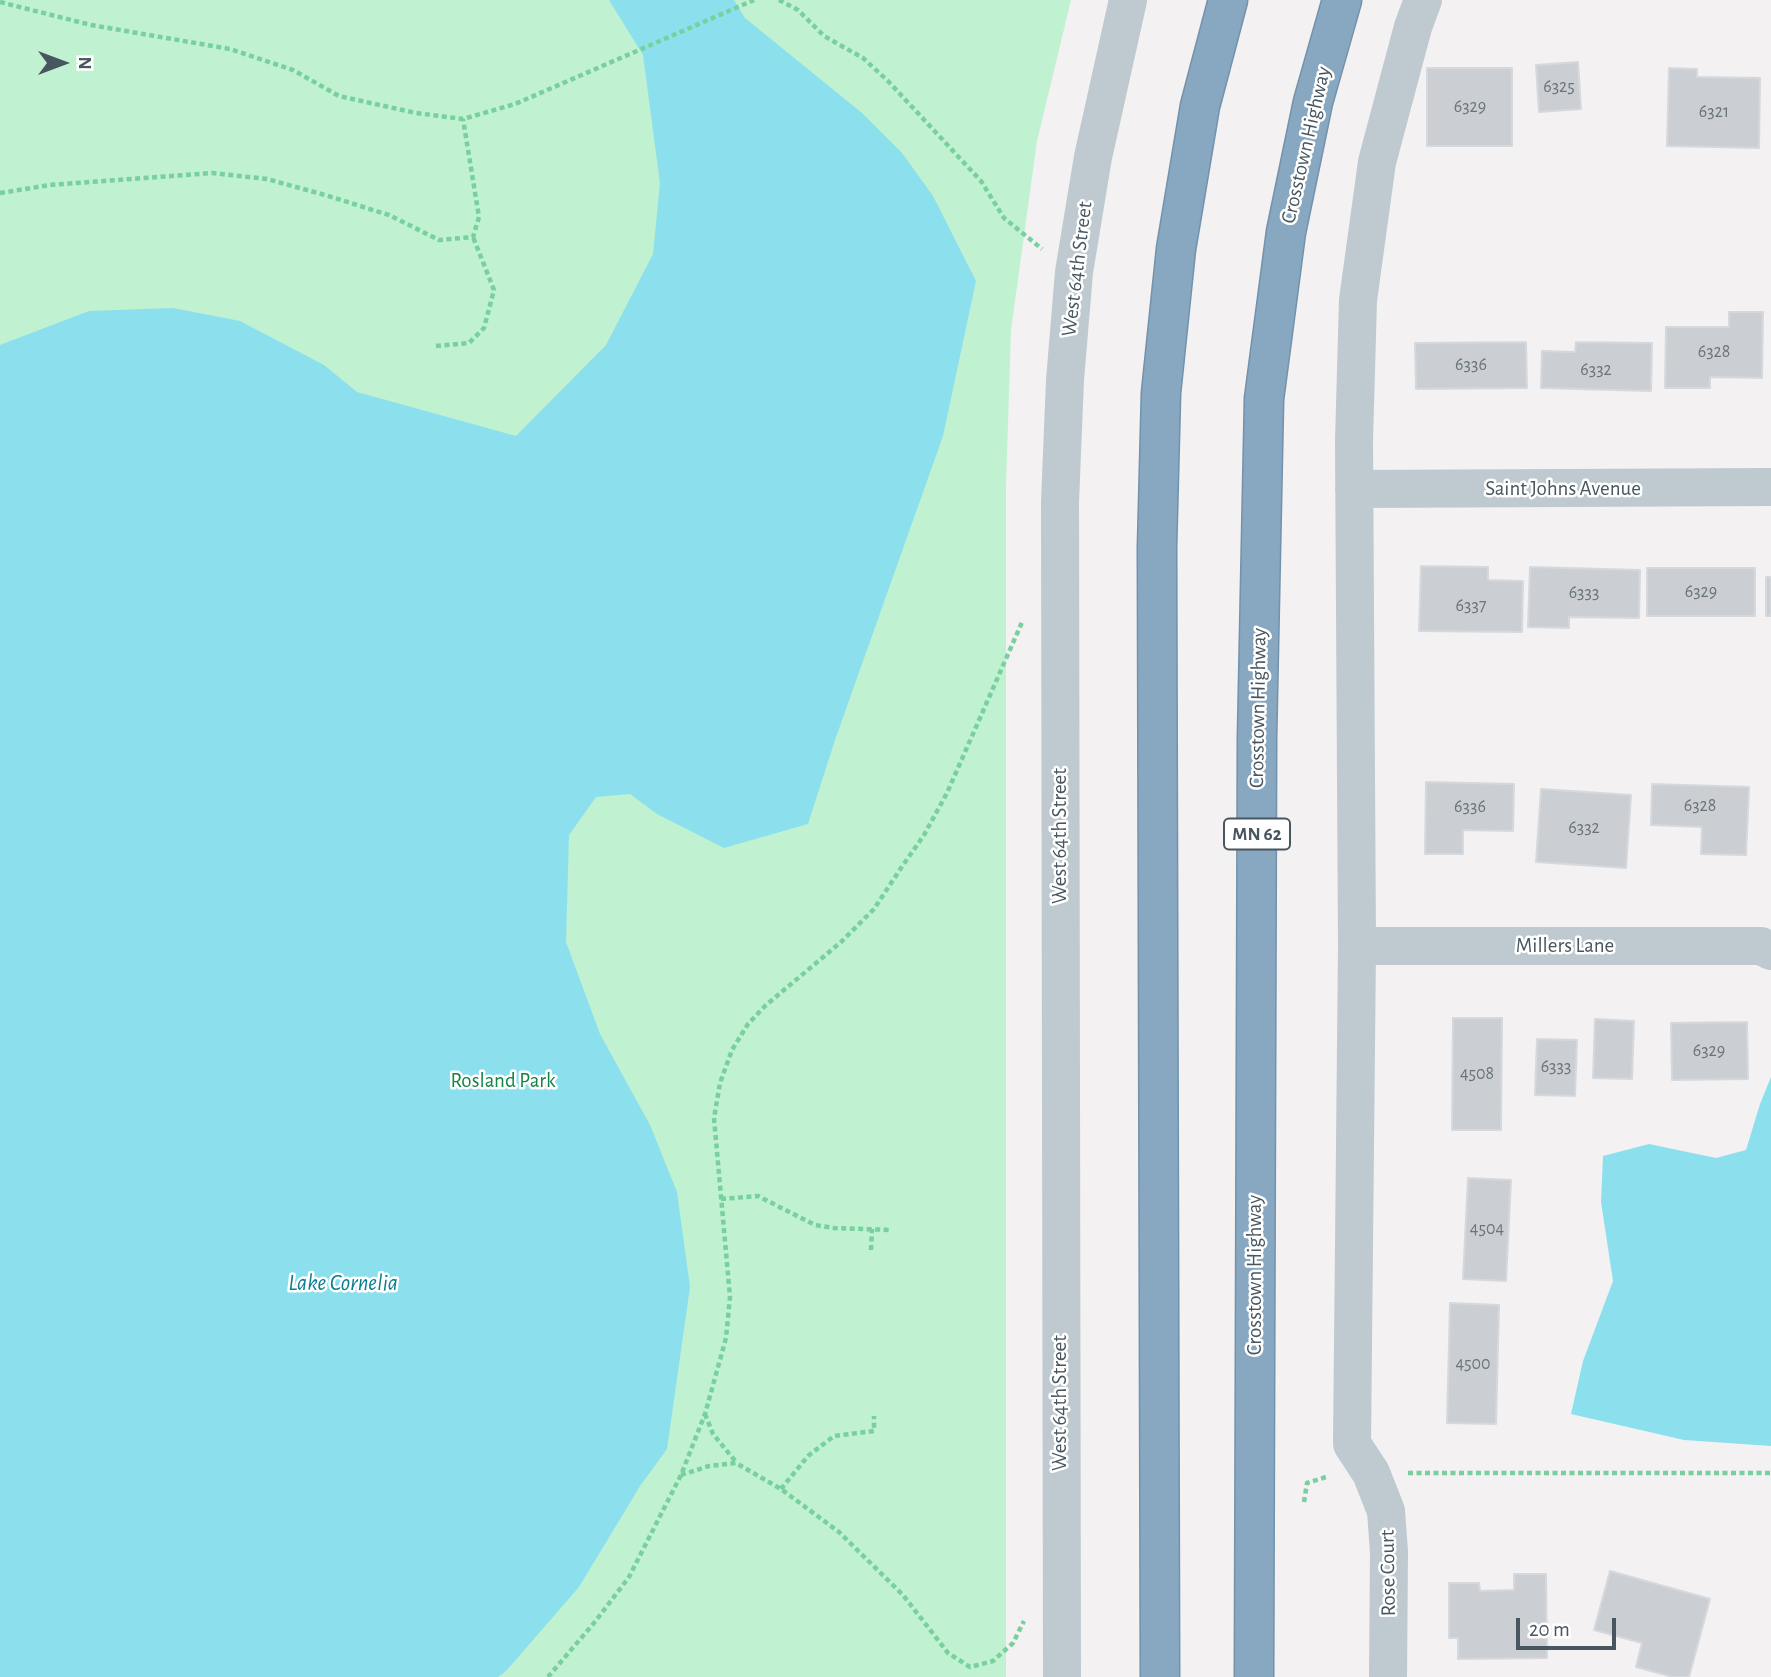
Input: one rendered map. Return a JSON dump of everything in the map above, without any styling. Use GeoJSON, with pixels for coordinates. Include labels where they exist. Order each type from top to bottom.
{"type":"FeatureCollection","features":[{"type":"Feature","properties":{"kind":"highway"},"geometry":{"type":"LineString","coordinates":[[1160,1677],[1157,547],[1161,393],[1176,249],[1196,132],[1228,0]]}},
{"type":"Feature","properties":{"kind":"highway","name":"Crosstown Highway"},"geometry":{"type":"LineString","coordinates":[[1254,1677],[1257,738],[1264,399],[1286,232],[1313,102],[1342,0]]}},
{"type":"Feature","properties":{"kind":"street","name":"West 64th Street"},"geometry":{"type":"LineString","coordinates":[[1062,1677],[1062,461],[1074,271],[1093,157],[1128,0]]}},
{"type":"Feature","properties":{"kind":"street"},"geometry":{"type":"LineString","coordinates":[[1371,1473],[1352,1444],[1357,946],[1354,489],[1358,300],[1377,162],[1413,27],[1423,0]]}},
{"type":"Feature","properties":{"kind":"street","name":"Saint Johns Avenue"},"geometry":{"type":"LineString","coordinates":[[1354,489],[1771,487]]}},
{"type":"Feature","properties":{"kind":"street","name":"Millers Lane"},"geometry":{"type":"LineString","coordinates":[[1357,946],[1761,946],[1771,951]]}},
{"type":"Feature","properties":{"kind":"street","name":"Rose Court"},"geometry":{"type":"LineString","coordinates":[[1371,1473],[1386,1511],[1389,1552],[1388,1677]]}},
{"type":"Feature","properties":{"kind":"path"},"geometry":{"type":"LineString","coordinates":[[0,2],[91,25],[230,49],[293,70],[339,96],[416,113],[463,119],[534,97],[754,0]]}},
{"type":"Feature","properties":{"kind":"path"},"geometry":{"type":"LineString","coordinates":[[779,0],[798,10],[824,36],[863,58],[888,81],[981,181],[1004,218],[1047,254],[1050,241]]}},
{"type":"Feature","properties":{"kind":"path"},"geometry":{"type":"LineString","coordinates":[[794,0],[798,10]]}},
{"type":"Feature","properties":{"kind":"path"},"geometry":{"type":"LineString","coordinates":[[436,346],[469,343],[484,328],[494,290],[473,236],[479,217],[463,119]]}},
{"type":"Feature","properties":{"kind":"path"},"geometry":{"type":"LineString","coordinates":[[0,193],[50,185],[212,173],[267,180],[325,195],[389,215],[439,240],[473,236]]}},
{"type":"Feature","properties":{"kind":"path"},"geometry":{"type":"LineString","coordinates":[[548,1677],[629,1577],[681,1475],[705,1414],[726,1338],[730,1297],[714,1118],[720,1083],[732,1050],[748,1024],[765,1006],[841,942],[874,909],[924,835],[947,793],[1024,617]]}},
{"type":"Feature","properties":{"kind":"path"},"geometry":{"type":"LineString","coordinates":[[721,1199],[758,1196],[815,1225],[892,1230]]}},
{"type":"Feature","properties":{"kind":"path"},"geometry":{"type":"LineString","coordinates":[[871,1250],[872,1229]]}},
{"type":"Feature","properties":{"kind":"path"},"geometry":{"type":"LineString","coordinates":[[705,1414],[713,1434],[736,1463],[781,1489],[839,1532],[903,1595],[948,1653],[970,1667],[993,1661],[1013,1643],[1025,1620]]}},
{"type":"Feature","properties":{"kind":"path"},"geometry":{"type":"LineString","coordinates":[[781,1489],[808,1456],[834,1436],[874,1431],[874,1416]]}},
{"type":"Feature","properties":{"kind":"path"},"geometry":{"type":"LineString","coordinates":[[681,1475],[709,1466],[736,1463]]}},
{"type":"Feature","properties":{"kind":"path"},"geometry":{"type":"LineString","coordinates":[[1304,1502],[1307,1483],[1331,1476],[1371,1473],[1771,1473]]}},
{"type":"Feature","properties":{"kind":"green space","name":"Lake Cornelia"},"geometry":{"type":"Polygon","coordinates":[[[0,0],[1071,0],[1037,141],[1011,330],[1006,485],[1006,1677],[0,1677],[0,0]]]}},
{"type":"Feature","properties":{"kind":"water","name":"Lake Cornelia"},"geometry":{"type":"Polygon","coordinates":[[[609,0],[734,0],[745,18],[862,113],[902,153],[933,196],[976,281],[943,436],[835,740],[808,824],[724,848],[657,814],[630,794],[596,797],[569,835],[566,942],[600,1034],[650,1125],[677,1192],[690,1287],[667,1449],[640,1486],[579,1587],[498,1677],[0,1677],[0,345],[89,311],[173,308],[240,321],[324,365],[357,392],[516,436],[606,345],[653,254],[660,183],[643,55],[609,0]]]}},
{"type":"Feature","properties":{"kind":"water"},"geometry":{"type":"Polygon","coordinates":[[[1771,1077],[1771,1446],[1684,1440],[1571,1414],[1583,1361],[1613,1281],[1601,1202],[1603,1156],[1649,1144],[1716,1158],[1746,1150],[1771,1077]]]}},
{"type":"Feature","properties":{"kind":"building"},"geometry":{"type":"Polygon","coordinates":[[[1578,62],[1581,109],[1539,112],[1536,65],[1578,62]]]}},
{"type":"Feature","properties":{"kind":"building"},"geometry":{"type":"Polygon","coordinates":[[[1427,68],[1512,68],[1512,146],[1427,146],[1427,68]]]}},
{"type":"Feature","properties":{"kind":"building"},"geometry":{"type":"Polygon","coordinates":[[[1669,68],[1697,69],[1697,77],[1760,78],[1759,148],[1667,146],[1669,68]]]}},
{"type":"Feature","properties":{"kind":"building"},"geometry":{"type":"Polygon","coordinates":[[[1729,312],[1763,312],[1762,378],[1710,377],[1710,388],[1665,388],[1666,327],[1729,327],[1729,312]]]}},
{"type":"Feature","properties":{"kind":"building"},"geometry":{"type":"Polygon","coordinates":[[[1526,342],[1527,388],[1416,389],[1415,343],[1526,342]]]}},
{"type":"Feature","properties":{"kind":"building"},"geometry":{"type":"Polygon","coordinates":[[[1576,342],[1652,343],[1651,391],[1541,388],[1542,351],[1575,352],[1576,342]]]}},
{"type":"Feature","properties":{"kind":"building"},"geometry":{"type":"Polygon","coordinates":[[[1421,566],[1488,567],[1488,580],[1523,581],[1522,632],[1419,631],[1421,566]]]}},
{"type":"Feature","properties":{"kind":"building"},"geometry":{"type":"Polygon","coordinates":[[[1530,567],[1640,570],[1639,618],[1569,617],[1569,628],[1528,627],[1530,567]]]}},
{"type":"Feature","properties":{"kind":"building"},"geometry":{"type":"Polygon","coordinates":[[[1647,568],[1755,568],[1755,616],[1647,616],[1647,568]]]}},
{"type":"Feature","properties":{"kind":"building"},"geometry":{"type":"Polygon","coordinates":[[[1766,577],[1771,577],[1771,616],[1766,616],[1766,577]]]}},
{"type":"Feature","properties":{"kind":"building"},"geometry":{"type":"Polygon","coordinates":[[[1426,782],[1514,784],[1513,831],[1463,830],[1463,854],[1425,854],[1426,782]]]}},
{"type":"Feature","properties":{"kind":"building"},"geometry":{"type":"Polygon","coordinates":[[[1652,784],[1749,787],[1746,855],[1701,854],[1702,827],[1651,825],[1652,784]]]}},
{"type":"Feature","properties":{"kind":"building"},"geometry":{"type":"Polygon","coordinates":[[[1541,789],[1631,795],[1626,868],[1536,862],[1541,789]]]}},
{"type":"Feature","properties":{"kind":"building"},"geometry":{"type":"Polygon","coordinates":[[[1453,1018],[1502,1018],[1501,1130],[1452,1130],[1453,1018]]]}},
{"type":"Feature","properties":{"kind":"building"},"geometry":{"type":"Polygon","coordinates":[[[1595,1019],[1634,1021],[1632,1079],[1593,1078],[1595,1019]]]}},
{"type":"Feature","properties":{"kind":"building"},"geometry":{"type":"Polygon","coordinates":[[[1747,1022],[1748,1079],[1672,1080],[1671,1023],[1747,1022]]]}},
{"type":"Feature","properties":{"kind":"building"},"geometry":{"type":"Polygon","coordinates":[[[1537,1039],[1577,1040],[1575,1096],[1535,1095],[1537,1039]]]}},
{"type":"Feature","properties":{"kind":"building"},"geometry":{"type":"Polygon","coordinates":[[[1468,1178],[1511,1180],[1506,1281],[1463,1279],[1468,1178]]]}},
{"type":"Feature","properties":{"kind":"building"},"geometry":{"type":"Polygon","coordinates":[[[1450,1303],[1499,1305],[1496,1424],[1447,1423],[1450,1303]]]}},
{"type":"Feature","properties":{"kind":"building"},"geometry":{"type":"Polygon","coordinates":[[[1610,1571],[1710,1599],[1689,1677],[1673,1677],[1636,1667],[1642,1643],[1594,1630],[1610,1571]]]}},
{"type":"Feature","properties":{"kind":"building"},"geometry":{"type":"Polygon","coordinates":[[[1514,1574],[1546,1574],[1547,1658],[1458,1659],[1458,1638],[1449,1638],[1449,1583],[1479,1583],[1480,1591],[1514,1590],[1514,1574]]]}},
{"type":"Feature","properties":{"kind":"park label","name":"Rosland Park"},"geometry":{"type":"Point","coordinates":[503,1081]}}]}
